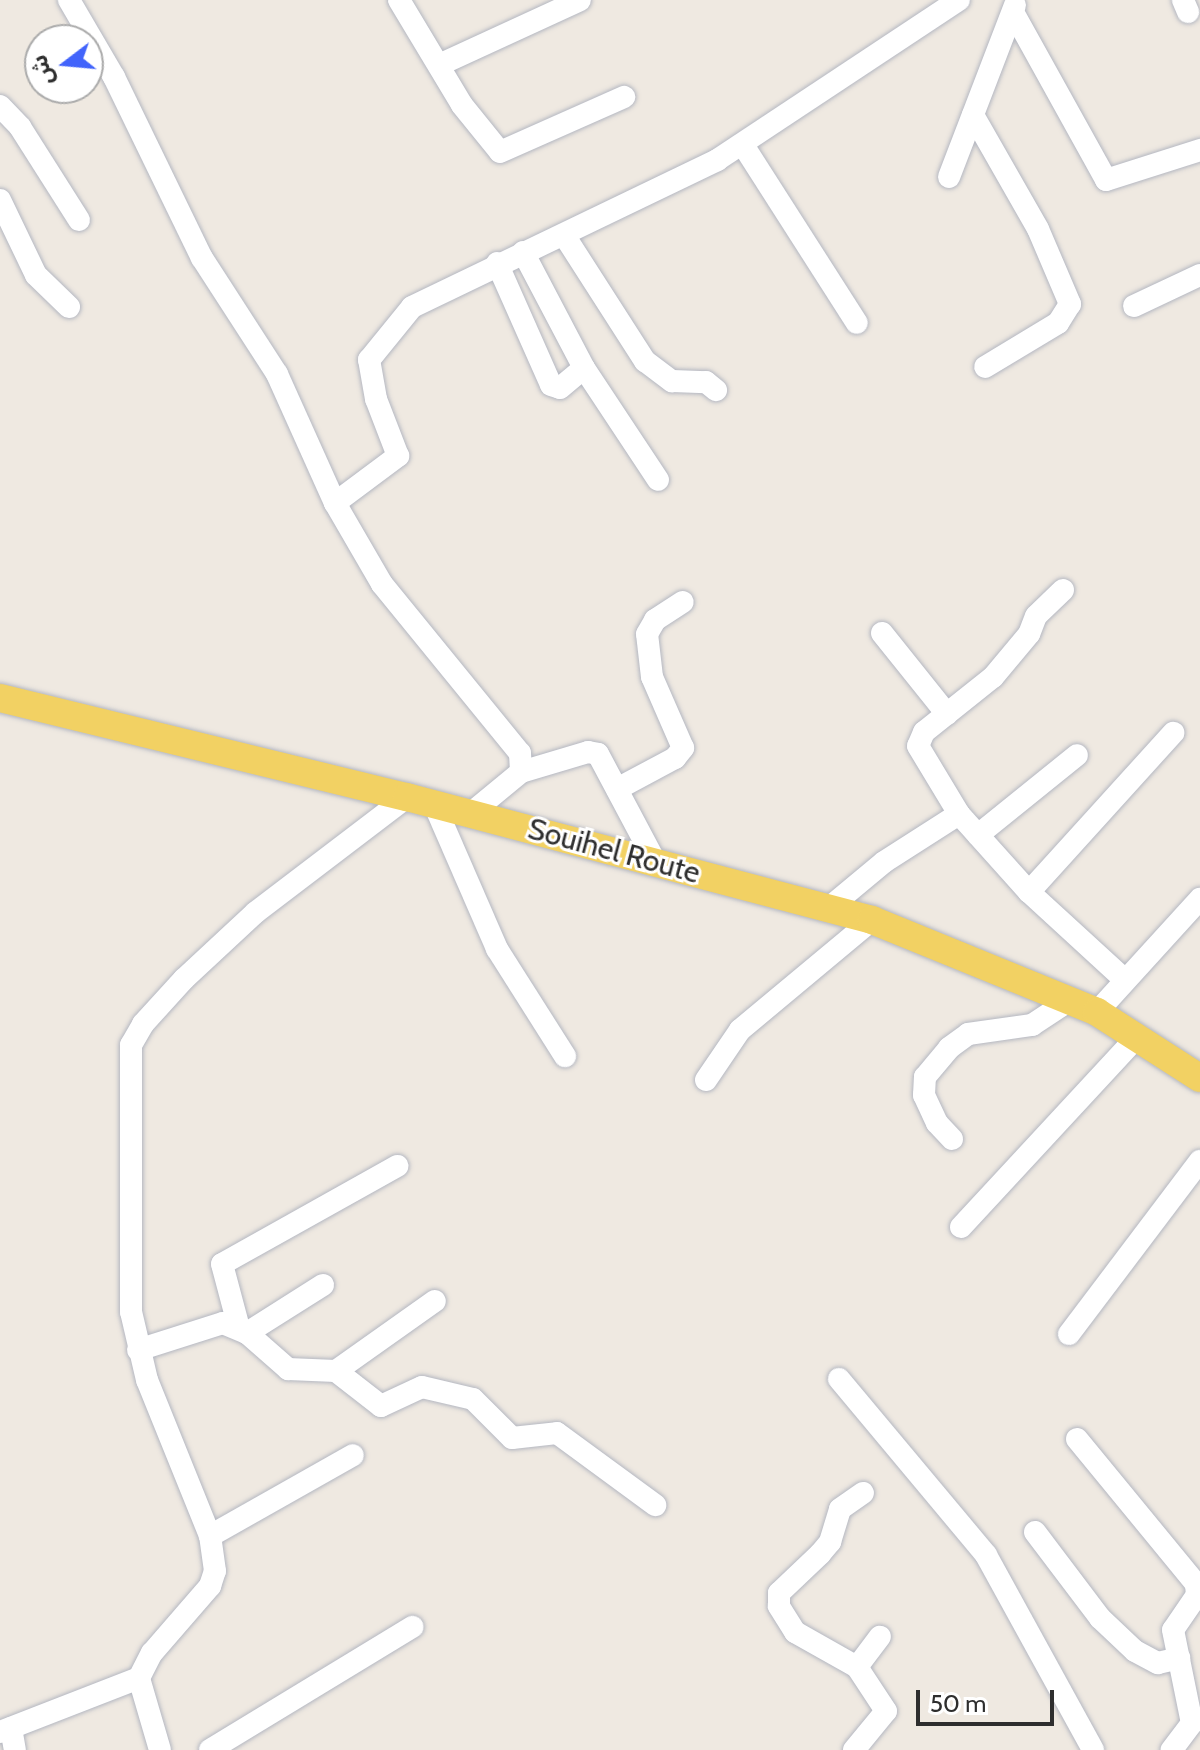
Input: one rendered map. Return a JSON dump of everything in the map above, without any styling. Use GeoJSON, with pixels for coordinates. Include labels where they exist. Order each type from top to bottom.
{"type":"FeatureCollection","features":[{"type":"Feature","properties":{"kind":"main road","name":"Souihel Route"},"geometry":{"type":"LineString","coordinates":[[0,698],[421,801],[872,920],[1097,1012],[1200,1078]]}},
{"type":"Feature","properties":{"kind":"street"},"geometry":{"type":"LineString","coordinates":[[399,0],[439,65],[500,152],[624,97]]}},
{"type":"Feature","properties":{"kind":"street"},"geometry":{"type":"LineString","coordinates":[[439,65],[580,0]]}},
{"type":"Feature","properties":{"kind":"street"},"geometry":{"type":"LineString","coordinates":[[335,503],[398,456],[376,399],[369,360],[374,350],[412,307],[743,145],[959,0]]}},
{"type":"Feature","properties":{"kind":"street"},"geometry":{"type":"LineString","coordinates":[[79,3],[202,258],[277,374],[335,503],[401,611],[504,727],[523,758],[521,772]]}},
{"type":"Feature","properties":{"kind":"street"},"geometry":{"type":"LineString","coordinates":[[949,177],[1015,6]]}},
{"type":"Feature","properties":{"kind":"street"},"geometry":{"type":"LineString","coordinates":[[1015,6],[1106,180],[1200,150]]}},
{"type":"Feature","properties":{"kind":"street"},"geometry":{"type":"LineString","coordinates":[[0,106],[20,127],[79,220]]}},
{"type":"Feature","properties":{"kind":"street"},"geometry":{"type":"LineString","coordinates":[[973,115],[1038,229],[1070,304],[1058,323],[985,367]]}},
{"type":"Feature","properties":{"kind":"street"},"geometry":{"type":"LineString","coordinates":[[743,145],[857,323]]}},
{"type":"Feature","properties":{"kind":"street"},"geometry":{"type":"LineString","coordinates":[[0,200],[36,275],[69,307]]}},
{"type":"Feature","properties":{"kind":"street"},"geometry":{"type":"LineString","coordinates":[[564,235],[645,361],[672,381],[706,382],[716,390]]}},
{"type":"Feature","properties":{"kind":"street"},"geometry":{"type":"LineString","coordinates":[[523,252],[584,368],[658,480]]}},
{"type":"Feature","properties":{"kind":"street"},"geometry":{"type":"LineString","coordinates":[[497,263],[551,385],[560,388],[584,368]]}},
{"type":"Feature","properties":{"kind":"street"},"geometry":{"type":"LineString","coordinates":[[1134,306],[1200,275]]}},
{"type":"Feature","properties":{"kind":"street"},"geometry":{"type":"LineString","coordinates":[[1063,590],[1036,616],[993,677],[924,732],[918,746],[959,814],[1029,892],[1125,980]]}},
{"type":"Feature","properties":{"kind":"street"},"geometry":{"type":"LineString","coordinates":[[617,789],[675,758],[683,748],[652,677],[647,634],[655,620],[683,602]]}},
{"type":"Feature","properties":{"kind":"street"},"geometry":{"type":"LineString","coordinates":[[882,633],[947,714]]}},
{"type":"Feature","properties":{"kind":"street"},"geometry":{"type":"LineString","coordinates":[[1029,892],[1173,733]]}},
{"type":"Feature","properties":{"kind":"street"},"geometry":{"type":"LineString","coordinates":[[470,814],[521,772],[593,752],[617,789],[655,861]]}},
{"type":"Feature","properties":{"kind":"street"},"geometry":{"type":"LineString","coordinates":[[978,835],[1077,755]]}},
{"type":"Feature","properties":{"kind":"street"},"geometry":{"type":"LineString","coordinates":[[9,1737],[139,1678],[152,1653],[210,1586],[215,1571],[210,1536],[138,1350],[131,1312],[131,1045],[164,1001],[256,912],[421,801],[497,949],[565,1056]]}},
{"type":"Feature","properties":{"kind":"street"},"geometry":{"type":"LineString","coordinates":[[830,907],[884,862],[959,814]]}},
{"type":"Feature","properties":{"kind":"street"},"geometry":{"type":"LineString","coordinates":[[1097,1012],[1200,899]]}},
{"type":"Feature","properties":{"kind":"street"},"geometry":{"type":"LineString","coordinates":[[706,1080],[740,1030],[872,920]]}},
{"type":"Feature","properties":{"kind":"street"},"geometry":{"type":"LineString","coordinates":[[952,1139],[924,1095],[925,1077],[949,1048],[968,1034],[1032,1025],[1070,1000]]}},
{"type":"Feature","properties":{"kind":"street"},"geometry":{"type":"LineString","coordinates":[[961,1227],[1138,1036]]}},
{"type":"Feature","properties":{"kind":"street"},"geometry":{"type":"LineString","coordinates":[[1069,1334],[1200,1161]]}},
{"type":"Feature","properties":{"kind":"street"},"geometry":{"type":"LineString","coordinates":[[243,1330],[222,1264],[397,1166]]}},
{"type":"Feature","properties":{"kind":"street"},"geometry":{"type":"LineString","coordinates":[[243,1330],[323,1285]]}},
{"type":"Feature","properties":{"kind":"street"},"geometry":{"type":"LineString","coordinates":[[336,1371],[435,1301]]}},
{"type":"Feature","properties":{"kind":"street"},"geometry":{"type":"LineString","coordinates":[[138,1350],[211,1324],[243,1330],[288,1369],[336,1371],[381,1406],[415,1386],[455,1393],[473,1399],[506,1435],[557,1433],[655,1505]]}},
{"type":"Feature","properties":{"kind":"street"},"geometry":{"type":"LineString","coordinates":[[839,1379],[986,1555],[1093,1750]]}},
{"type":"Feature","properties":{"kind":"street"},"geometry":{"type":"LineString","coordinates":[[1077,1439],[1196,1584],[1197,1595],[1173,1630],[1192,1723],[1172,1750]]}},
{"type":"Feature","properties":{"kind":"street"},"geometry":{"type":"LineString","coordinates":[[210,1536],[353,1455]]}},
{"type":"Feature","properties":{"kind":"street"},"geometry":{"type":"LineString","coordinates":[[854,1750],[886,1711],[857,1667],[795,1632],[779,1606],[779,1593],[825,1548],[840,1509],[863,1493]]}},
{"type":"Feature","properties":{"kind":"street"},"geometry":{"type":"LineString","coordinates":[[1035,1532],[1100,1618],[1135,1651],[1158,1663],[1179,1658]]}},
{"type":"Feature","properties":{"kind":"street"},"geometry":{"type":"LineString","coordinates":[[210,1750],[412,1627]]}},
{"type":"Feature","properties":{"kind":"street"},"geometry":{"type":"LineString","coordinates":[[857,1667],[880,1637]]}},
{"type":"Feature","properties":{"kind":"street"},"geometry":{"type":"LineString","coordinates":[[139,1678],[160,1750]]}}]}
